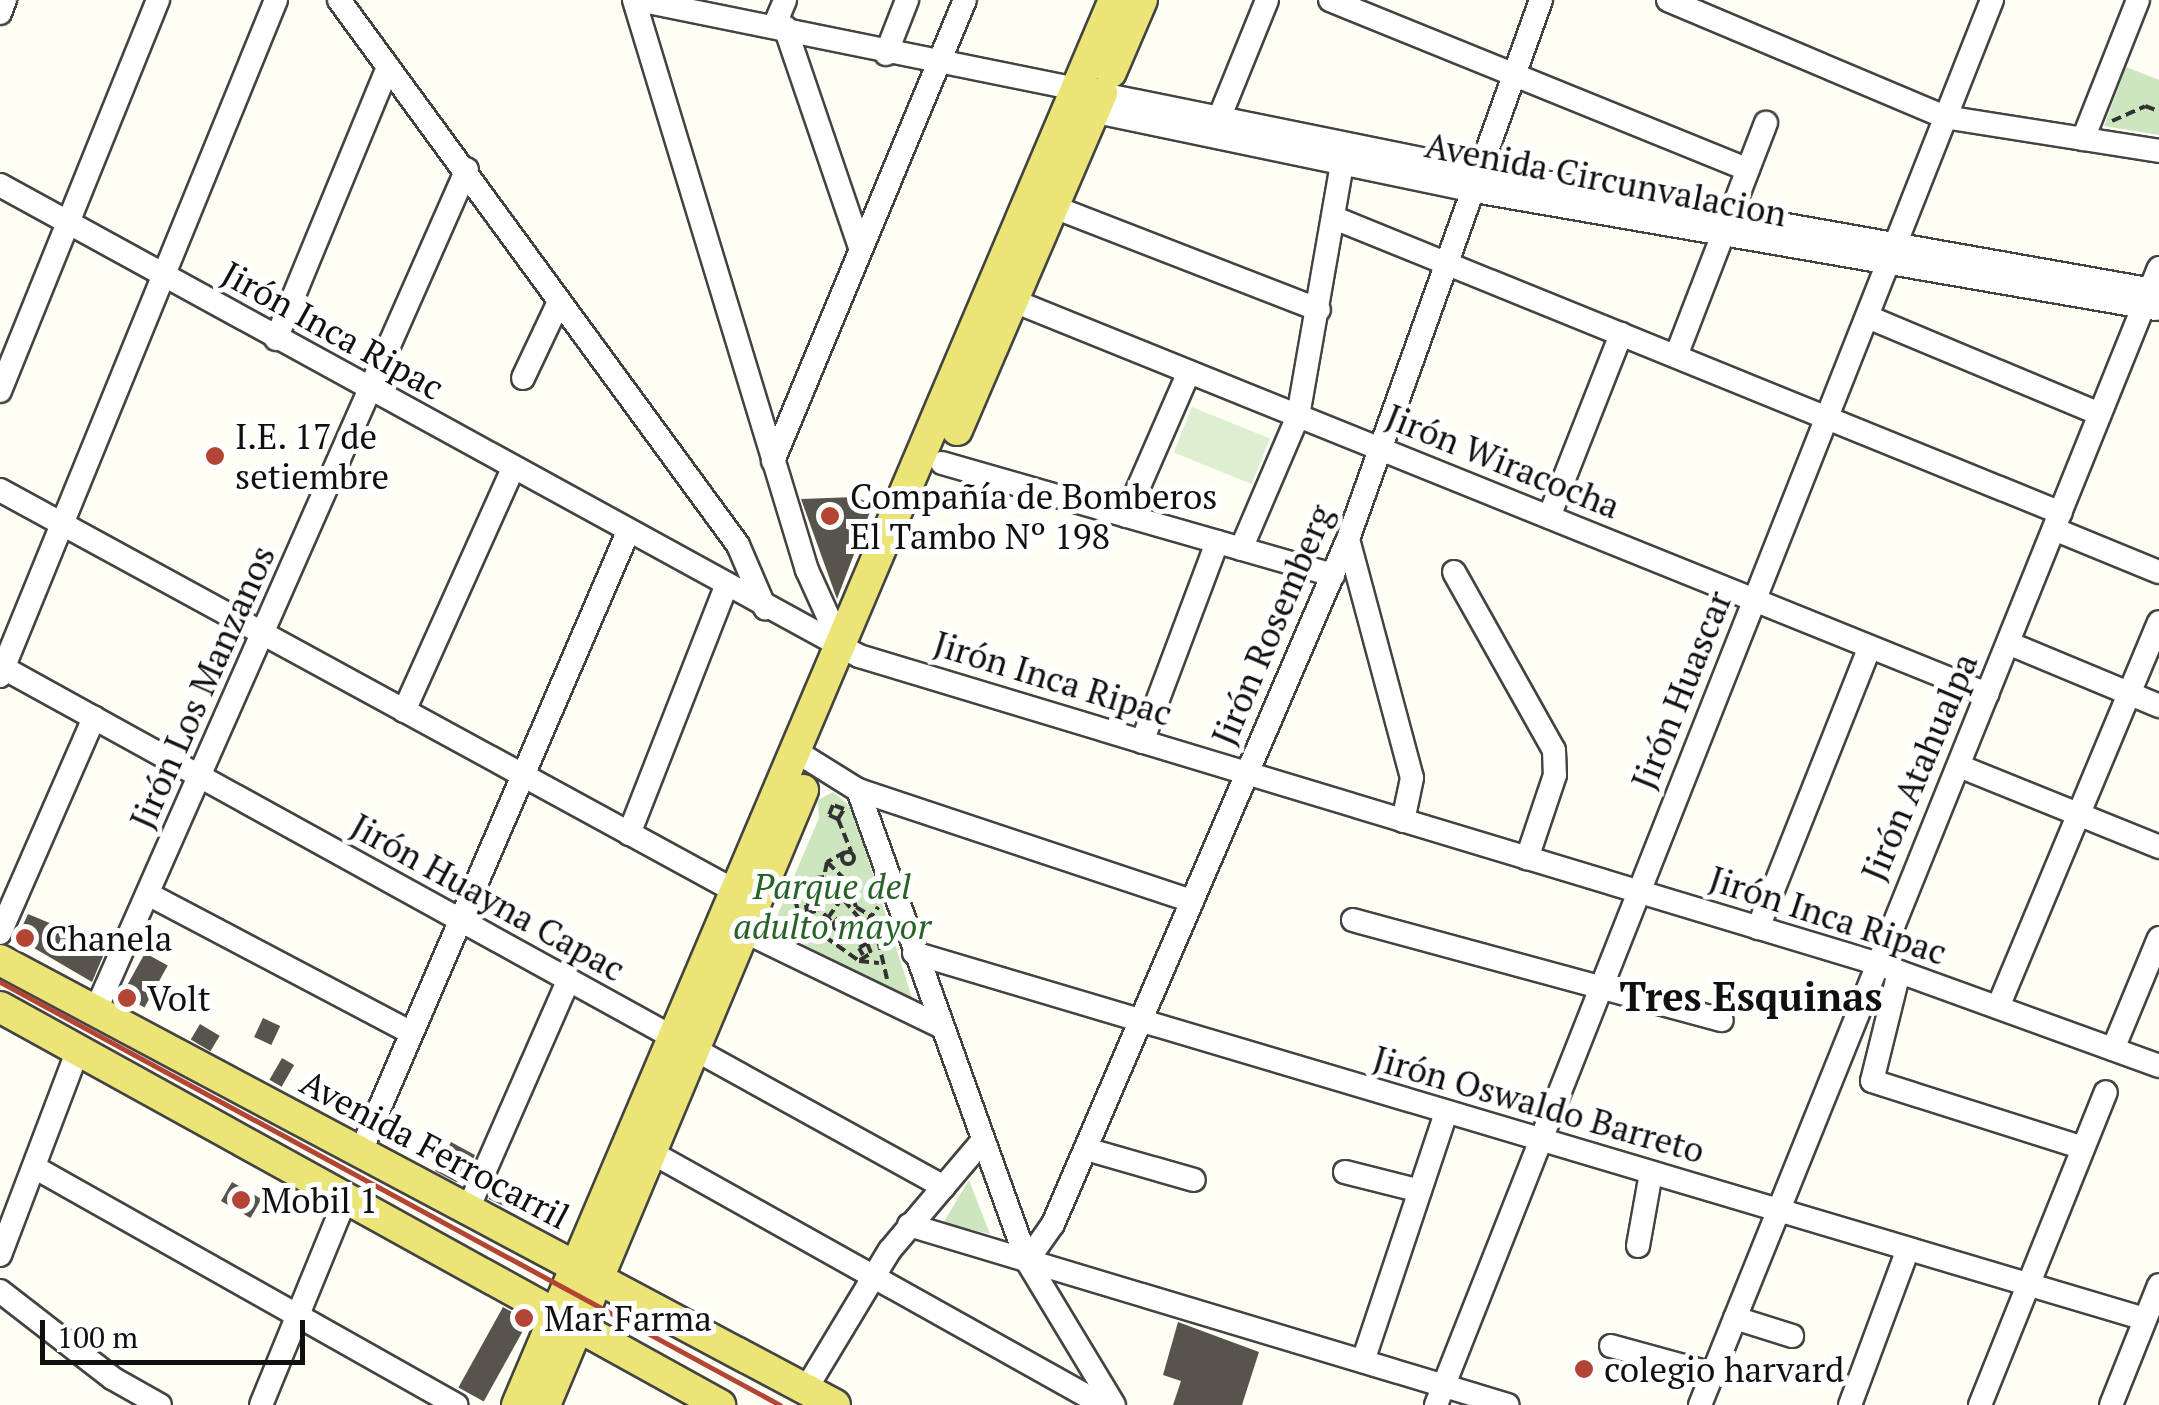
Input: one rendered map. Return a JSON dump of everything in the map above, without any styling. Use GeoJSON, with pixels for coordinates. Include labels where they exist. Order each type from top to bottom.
{"type":"FeatureCollection","features":[{"type":"Feature","properties":{"kind":"main road"},"geometry":{"type":"LineString","coordinates":[[850,652],[942,463],[1003,296],[1054,207],[1114,0]]}},
{"type":"Feature","properties":{"kind":"main road"},"geometry":{"type":"LineString","coordinates":[[517,1405],[567,1320],[680,1044],[1003,296],[1084,93],[1142,0]]}},
{"type":"Feature","properties":{"kind":"main road","name":"Avenida Ferrocarril"},"geometry":{"type":"LineString","coordinates":[[0,960],[835,1405]]}},
{"type":"Feature","properties":{"kind":"main road"},"geometry":{"type":"LineString","coordinates":[[0,1007],[720,1405]]}},
{"type":"Feature","properties":{"kind":"main road"},"geometry":{"type":"LineString","coordinates":[[587,1273],[649,1151],[680,1044]]}},
{"type":"Feature","properties":{"kind":"main road"},"geometry":{"type":"LineString","coordinates":[[545,1405],[567,1320]]}},
{"type":"Feature","properties":{"kind":"street"},"geometry":{"type":"LineString","coordinates":[[0,13],[5,0]]}},
{"type":"Feature","properties":{"kind":"street"},"geometry":{"type":"LineString","coordinates":[[0,392],[158,0]]}},
{"type":"Feature","properties":{"kind":"street"},"geometry":{"type":"LineString","coordinates":[[1,670],[64,525],[276,0]]}},
{"type":"Feature","properties":{"kind":"street"},"geometry":{"type":"LineString","coordinates":[[339,0],[467,169],[559,302],[738,545],[766,608]]}},
{"type":"Feature","properties":{"kind":"street"},"geometry":{"type":"LineString","coordinates":[[636,0],[807,570],[850,652]]}},
{"type":"Feature","properties":{"kind":"street","name":"Avenida Circunvalacion"},"geometry":{"type":"LineString","coordinates":[[636,0],[780,26],[886,54],[1220,116],[1472,180],[1722,237],[1886,266],[2154,292]]}},
{"type":"Feature","properties":{"kind":"street"},"geometry":{"type":"LineString","coordinates":[[785,0],[780,26],[860,247]]}},
{"type":"Feature","properties":{"kind":"street"},"geometry":{"type":"LineString","coordinates":[[886,54],[907,0]]}},
{"type":"Feature","properties":{"kind":"street"},"geometry":{"type":"LineString","coordinates":[[773,461],[965,0]]}},
{"type":"Feature","properties":{"kind":"street"},"geometry":{"type":"LineString","coordinates":[[1220,116],[1266,0]]}},
{"type":"Feature","properties":{"kind":"street"},"geometry":{"type":"LineString","coordinates":[[1330,0],[1748,170]]}},
{"type":"Feature","properties":{"kind":"street","name":"Jirón Rosemberg"},"geometry":{"type":"LineString","coordinates":[[1027,1261],[1053,1224],[1142,1024],[1348,539],[1384,450],[1472,180],[1541,0]]}},
{"type":"Feature","properties":{"kind":"street"},"geometry":{"type":"LineString","coordinates":[[1668,0],[1946,117],[2086,131],[2159,151]]}},
{"type":"Feature","properties":{"kind":"street"},"geometry":{"type":"LineString","coordinates":[[2086,131],[2138,0]]}},
{"type":"Feature","properties":{"kind":"street","name":"Jirón Huascar"},"geometry":{"type":"LineString","coordinates":[[1440,1395],[1946,117],[1982,3]]}},
{"type":"Feature","properties":{"kind":"street"},"geometry":{"type":"LineString","coordinates":[[276,339],[388,67]]}},
{"type":"Feature","properties":{"kind":"street","name":"Avenida Circunvalacion"},"geometry":{"type":"LineString","coordinates":[[1084,93],[1342,163],[1731,214],[2154,292]]}},
{"type":"Feature","properties":{"kind":"street"},"geometry":{"type":"LineString","coordinates":[[1676,356],[1766,123]]}},
{"type":"Feature","properties":{"kind":"street"},"geometry":{"type":"LineString","coordinates":[[1142,742],[1229,546],[1298,416],[1337,218],[1342,163]]}},
{"type":"Feature","properties":{"kind":"street","name":"Jirón Los Manzanos"},"geometry":{"type":"LineString","coordinates":[[95,1012],[266,636],[368,391],[467,169]]}},
{"type":"Feature","properties":{"kind":"street","name":"Jirón Inca Ripac"},"geometry":{"type":"LineString","coordinates":[[0,185],[368,391],[850,652],[1875,963],[2159,1066]]}},
{"type":"Feature","properties":{"kind":"street"},"geometry":{"type":"LineString","coordinates":[[1054,207],[1319,310]]}},
{"type":"Feature","properties":{"kind":"street"},"geometry":{"type":"LineString","coordinates":[[1337,218],[1827,418],[2057,521],[2159,572]]}},
{"type":"Feature","properties":{"kind":"street","name":"Jirón Atahualpa"},"geometry":{"type":"LineString","coordinates":[[1700,1405],[2098,413],[2154,292]]}},
{"type":"Feature","properties":{"kind":"street","name":"Jirón Wiracocha"},"geometry":{"type":"LineString","coordinates":[[1003,296],[1988,694]]}},
{"type":"Feature","properties":{"kind":"street"},"geometry":{"type":"LineString","coordinates":[[523,378],[559,302]]}},
{"type":"Feature","properties":{"kind":"street"},"geometry":{"type":"LineString","coordinates":[[1868,317],[2098,413]]}},
{"type":"Feature","properties":{"kind":"street"},"geometry":{"type":"LineString","coordinates":[[1549,517],[1621,334]]}},
{"type":"Feature","properties":{"kind":"street"},"geometry":{"type":"LineString","coordinates":[[1126,516],[1189,372]]}},
{"type":"Feature","properties":{"kind":"street"},"geometry":{"type":"LineString","coordinates":[[942,463],[1332,576]]}},
{"type":"Feature","properties":{"kind":"street"},"geometry":{"type":"LineString","coordinates":[[404,711],[513,469]]}},
{"type":"Feature","properties":{"kind":"street"},"geometry":{"type":"LineString","coordinates":[[0,490],[746,897]]}},
{"type":"Feature","properties":{"kind":"street"},"geometry":{"type":"LineString","coordinates":[[361,1151],[628,532]]}},
{"type":"Feature","properties":{"kind":"street"},"geometry":{"type":"LineString","coordinates":[[1348,539],[1412,778],[1404,821]]}},
{"type":"Feature","properties":{"kind":"street"},"geometry":{"type":"LineString","coordinates":[[1454,572],[1554,750],[1555,775],[1527,858]]}},
{"type":"Feature","properties":{"kind":"street"},"geometry":{"type":"LineString","coordinates":[[630,834],[726,586]]}},
{"type":"Feature","properties":{"kind":"street"},"geometry":{"type":"LineString","coordinates":[[1998,1008],[2159,622]]}},
{"type":"Feature","properties":{"kind":"street"},"geometry":{"type":"LineString","coordinates":[[2008,643],[2159,706]]}},
{"type":"Feature","properties":{"kind":"street"},"geometry":{"type":"LineString","coordinates":[[1758,928],[1870,647]]}},
{"type":"Feature","properties":{"kind":"street","name":"Jirón Huayna Capac"},"geometry":{"type":"LineString","coordinates":[[1,670],[944,1187]]}},
{"type":"Feature","properties":{"kind":"street"},"geometry":{"type":"LineString","coordinates":[[0,933],[94,718]]}},
{"type":"Feature","properties":{"kind":"street"},"geometry":{"type":"LineString","coordinates":[[806,756],[858,790],[1192,900]]}},
{"type":"Feature","properties":{"kind":"street"},"geometry":{"type":"LineString","coordinates":[[1958,766],[2159,847]]}},
{"type":"Feature","properties":{"kind":"street"},"geometry":{"type":"LineString","coordinates":[[858,790],[980,1144],[1027,1261],[1114,1405]]}},
{"type":"Feature","properties":{"kind":"street"},"geometry":{"type":"LineString","coordinates":[[148,894],[412,1033]]}},
{"type":"Feature","properties":{"kind":"street"},"geometry":{"type":"LineString","coordinates":[[1353,920],[1722,1020]]}},
{"type":"Feature","properties":{"kind":"street"},"geometry":{"type":"LineString","coordinates":[[733,926],[940,1026]]}},
{"type":"Feature","properties":{"kind":"street"},"geometry":{"type":"LineString","coordinates":[[2112,1049],[2159,938]]}},
{"type":"Feature","properties":{"kind":"street","name":"Jirón Oswaldo Barreto"},"geometry":{"type":"LineString","coordinates":[[914,953],[1142,1024],[2145,1319]]}},
{"type":"Feature","properties":{"kind":"street"},"geometry":{"type":"LineString","coordinates":[[1899,972],[1872,1081],[2083,1148]]}},
{"type":"Feature","properties":{"kind":"street"},"geometry":{"type":"LineString","coordinates":[[468,1209],[568,981]]}},
{"type":"Feature","properties":{"kind":"street"},"geometry":{"type":"LineString","coordinates":[[0,1255],[78,1050]]}},
{"type":"Feature","properties":{"kind":"street"},"geometry":{"type":"LineString","coordinates":[[1980,1405],[2106,1092]]}},
{"type":"Feature","properties":{"kind":"street"},"geometry":{"type":"LineString","coordinates":[[1363,1361],[1446,1113]]}},
{"type":"Feature","properties":{"kind":"street"},"geometry":{"type":"LineString","coordinates":[[806,1389],[910,1225],[980,1144]]}},
{"type":"Feature","properties":{"kind":"street"},"geometry":{"type":"LineString","coordinates":[[1086,1149],[1194,1180]]}},
{"type":"Feature","properties":{"kind":"street"},"geometry":{"type":"LineString","coordinates":[[649,1151],[1103,1405]]}},
{"type":"Feature","properties":{"kind":"street"},"geometry":{"type":"LineString","coordinates":[[34,1167],[457,1405]]}},
{"type":"Feature","properties":{"kind":"street"},"geometry":{"type":"LineString","coordinates":[[1345,1172],[1420,1192]]}},
{"type":"Feature","properties":{"kind":"street"},"geometry":{"type":"LineString","coordinates":[[1638,1246],[1651,1173]]}},
{"type":"Feature","properties":{"kind":"street"},"geometry":{"type":"LineString","coordinates":[[261,1405],[346,1198]]}},
{"type":"Feature","properties":{"kind":"street"},"geometry":{"type":"LineString","coordinates":[[910,1225],[1363,1361],[1440,1395],[1508,1405]]}},
{"type":"Feature","properties":{"kind":"street"},"geometry":{"type":"LineString","coordinates":[[1850,1405],[1908,1249]]}},
{"type":"Feature","properties":{"kind":"street"},"geometry":{"type":"LineString","coordinates":[[2111,1405],[2159,1284]]}},
{"type":"Feature","properties":{"kind":"street"},"geometry":{"type":"LineString","coordinates":[[0,1290],[112,1378],[160,1405]]}},
{"type":"Feature","properties":{"kind":"street"},"geometry":{"type":"LineString","coordinates":[[1734,1318],[1792,1336]]}},
{"type":"Feature","properties":{"kind":"street"},"geometry":{"type":"LineString","coordinates":[[1610,1346],[1713,1374]]}},
{"type":"Feature","properties":{"kind":"path"},"geometry":{"type":"LineString","coordinates":[[2086,131],[2145,106],[2159,111]]}},
{"type":"Feature","properties":{"kind":"path"},"geometry":{"type":"LineString","coordinates":[[827,862],[848,852],[838,819]]}},
{"type":"Feature","properties":{"kind":"path"},"geometry":{"type":"LineString","coordinates":[[827,862],[849,883],[856,908],[871,916]]}},
{"type":"Feature","properties":{"kind":"path"},"geometry":{"type":"LineString","coordinates":[[796,911],[859,961],[879,963],[878,940],[839,902],[824,877],[827,862]]}},
{"type":"Feature","properties":{"kind":"path"},"geometry":{"type":"LineString","coordinates":[[796,911],[805,879],[824,877]]}},
{"type":"Feature","properties":{"kind":"path"},"geometry":{"type":"LineString","coordinates":[[838,943],[896,901]]}},
{"type":"Feature","properties":{"kind":"path"},"geometry":{"type":"LineString","coordinates":[[818,930],[823,917],[839,902]]}},
{"type":"Feature","properties":{"kind":"path"},"geometry":{"type":"LineString","coordinates":[[796,911],[816,911],[838,931]]}},
{"type":"Feature","properties":{"kind":"path"},"geometry":{"type":"LineString","coordinates":[[838,943],[838,931],[847,911]]}},
{"type":"Feature","properties":{"kind":"path"},"geometry":{"type":"LineString","coordinates":[[832,922],[842,919]]}},
{"type":"Feature","properties":{"kind":"path"},"geometry":{"type":"LineString","coordinates":[[859,961],[878,940]]}},
{"type":"Feature","properties":{"kind":"path"},"geometry":{"type":"LineString","coordinates":[[863,955],[861,945],[870,945]]}},
{"type":"Feature","properties":{"kind":"green space"},"geometry":{"type":"Polygon","coordinates":[[[2126,67],[2159,80],[2159,135],[2104,126],[2126,67]]]}},
{"type":"Feature","properties":{"kind":"green space"},"geometry":{"type":"Polygon","coordinates":[[[1192,407],[1270,438],[1252,484],[1174,452],[1192,407]]]}},
{"type":"Feature","properties":{"kind":"green space","name":"Parque del adulto mayor"},"geometry":{"type":"Polygon","coordinates":[[[833,792],[852,808],[913,1001],[772,928],[819,818],[818,800],[833,792]]]}},
{"type":"Feature","properties":{"kind":"green space"},"geometry":{"type":"Polygon","coordinates":[[[969,1180],[990,1234],[943,1223],[969,1180]]]}},
{"type":"Feature","properties":{"kind":"building"},"geometry":{"type":"Polygon","coordinates":[[[855,497],[873,504],[837,599],[801,499],[855,497]]]}},
{"type":"Feature","properties":{"kind":"building"},"geometry":{"type":"Polygon","coordinates":[[[28,914],[107,947],[92,982],[17,938],[28,914]]]}},
{"type":"Feature","properties":{"kind":"building"},"geometry":{"type":"Polygon","coordinates":[[[145,953],[168,966],[144,1008],[122,995],[145,953]]]}},
{"type":"Feature","properties":{"kind":"building"},"geometry":{"type":"Polygon","coordinates":[[[263,1018],[280,1026],[271,1045],[254,1037],[263,1018]]]}},
{"type":"Feature","properties":{"kind":"building"},"geometry":{"type":"Polygon","coordinates":[[[200,1024],[220,1036],[210,1051],[191,1039],[200,1024]]]}},
{"type":"Feature","properties":{"kind":"building"},"geometry":{"type":"Polygon","coordinates":[[[282,1058],[294,1065],[282,1087],[270,1080],[282,1058]]]}},
{"type":"Feature","properties":{"kind":"building"},"geometry":{"type":"Polygon","coordinates":[[[451,1142],[475,1155],[464,1180],[456,1182],[435,1171],[451,1142]]]}},
{"type":"Feature","properties":{"kind":"building"},"geometry":{"type":"Polygon","coordinates":[[[498,1179],[517,1188],[508,1208],[489,1199],[498,1179]]]}},
{"type":"Feature","properties":{"kind":"building","name":"Mobil 1"},"geometry":{"type":"Polygon","coordinates":[[[232,1182],[261,1199],[250,1218],[221,1201],[232,1182]]]}},
{"type":"Feature","properties":{"kind":"building"},"geometry":{"type":"Polygon","coordinates":[[[503,1307],[528,1321],[484,1402],[458,1387],[503,1307]]]}},
{"type":"Feature","properties":{"kind":"building"},"geometry":{"type":"Polygon","coordinates":[[[1178,1322],[1259,1352],[1242,1405],[1173,1405],[1181,1381],[1163,1375],[1178,1322]]]}},
{"type":"Feature","properties":{"kind":"railway"},"geometry":{"type":"LineString","coordinates":[[0,982],[780,1405]]}},
{"type":"Feature","properties":{"kind":"place","name":"I.E. 17 de setiembre"},"geometry":{"type":"Point","coordinates":[215,456]}},
{"type":"Feature","properties":{"kind":"place","name":"Compañía de Bomberos El Tambo Nº 198"},"geometry":{"type":"Point","coordinates":[830,516]}},
{"type":"Feature","properties":{"kind":"place","name":"Chanela"},"geometry":{"type":"Point","coordinates":[25,938]}},
{"type":"Feature","properties":{"kind":"place","name":"Volt"},"geometry":{"type":"Point","coordinates":[127,998]}},
{"type":"Feature","properties":{"kind":"place","name":"Mobil 1"},"geometry":{"type":"Point","coordinates":[241,1200]}},
{"type":"Feature","properties":{"kind":"place","name":"Mar Farma"},"geometry":{"type":"Point","coordinates":[524,1318]}},
{"type":"Feature","properties":{"kind":"place","name":"colegio harvard"},"geometry":{"type":"Point","coordinates":[1584,1369]}},
{"type":"Feature","properties":{"kind":"district","name":"Tres Esquinas"},"geometry":{"type":"Point","coordinates":[1751,996]}}]}
